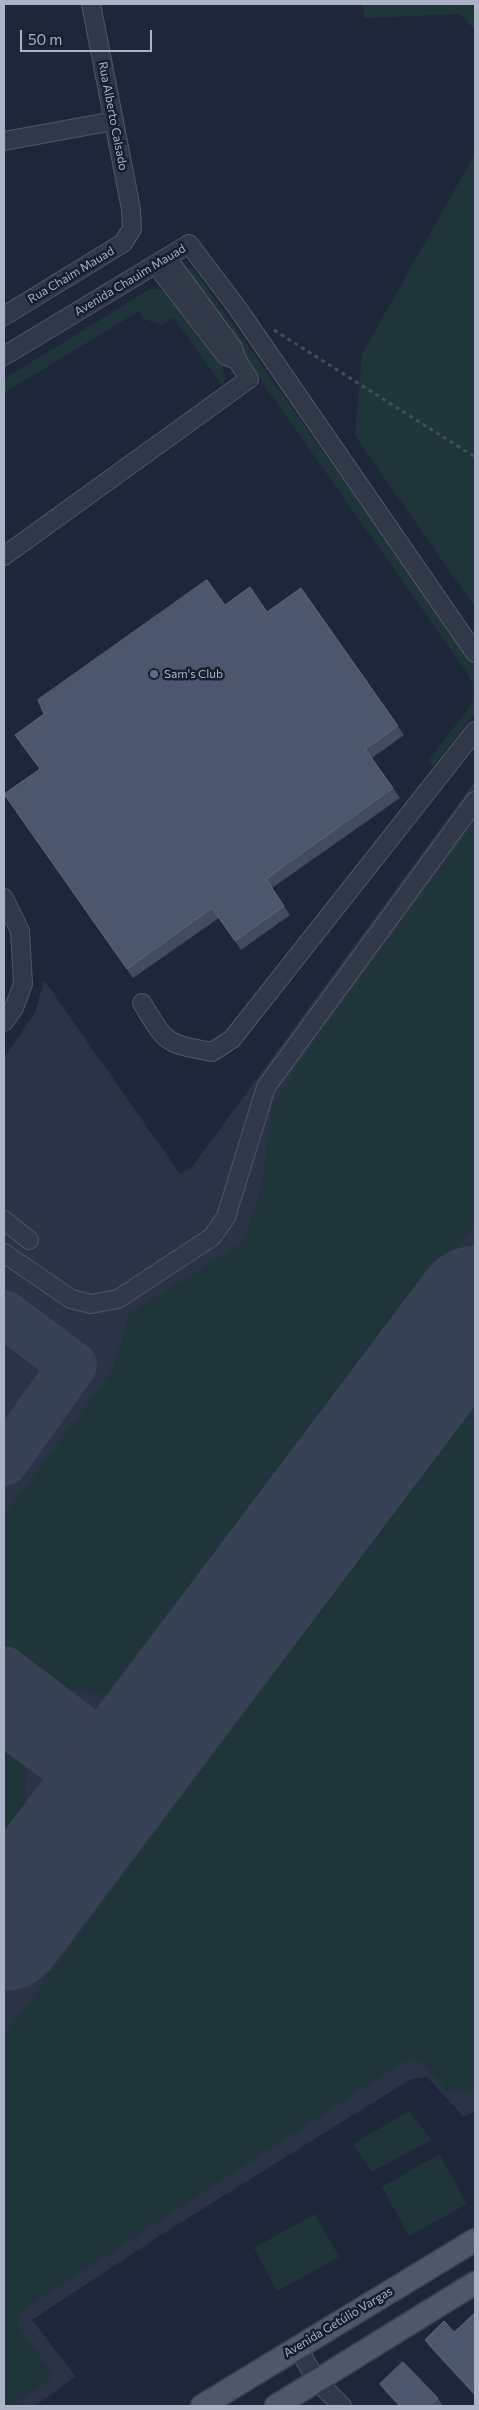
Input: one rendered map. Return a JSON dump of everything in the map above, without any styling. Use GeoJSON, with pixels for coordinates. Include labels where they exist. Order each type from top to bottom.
{"type":"FeatureCollection","features":[{"type":"Feature","properties":{"kind":"main road","name":"Avenida Getúlio Vargas"},"geometry":{"type":"LineString","coordinates":[[202,2406],[475,2240]]}},
{"type":"Feature","properties":{"kind":"main road"},"geometry":{"type":"LineString","coordinates":[[276,2406],[475,2283]]}},
{"type":"Feature","properties":{"kind":"street","name":"Rua Alberto Calsado"},"geometry":{"type":"LineString","coordinates":[[91,4],[131,208],[132,229]]}},
{"type":"Feature","properties":{"kind":"street"},"geometry":{"type":"LineString","coordinates":[[4,141],[114,121]]}},
{"type":"Feature","properties":{"kind":"street","name":"Rua Chaim Mauad"},"geometry":{"type":"LineString","coordinates":[[4,316],[123,243],[132,229]]}},
{"type":"Feature","properties":{"kind":"street","name":"Avenida Chauim Mauad"},"geometry":{"type":"LineString","coordinates":[[4,356],[189,244],[236,306],[475,653]]}},
{"type":"Feature","properties":{"kind":"street"},"geometry":{"type":"LineString","coordinates":[[4,556],[249,379],[237,360],[226,356],[162,261]]}},
{"type":"Feature","properties":{"kind":"street"},"geometry":{"type":"LineString","coordinates":[[142,1003],[162,1037],[176,1046],[212,1052],[232,1039],[475,731]]}},
{"type":"Feature","properties":{"kind":"street"},"geometry":{"type":"LineString","coordinates":[[4,1253],[71,1299],[90,1304],[118,1299],[212,1237],[226,1217],[266,1087],[475,801]]}},
{"type":"Feature","properties":{"kind":"street"},"geometry":{"type":"LineString","coordinates":[[4,898],[20,931],[23,984],[14,1008],[4,1022]]}},
{"type":"Feature","properties":{"kind":"street"},"geometry":{"type":"LineString","coordinates":[[4,1220],[29,1240]]}},
{"type":"Feature","properties":{"kind":"street"},"geometry":{"type":"LineString","coordinates":[[297,2347],[317,2381],[342,2406]]}},
{"type":"Feature","properties":{"kind":"path"},"geometry":{"type":"LineString","coordinates":[[269,326],[475,457]]}},
{"type":"Feature","properties":{"kind":"shaded area"},"geometry":{"type":"Polygon","coordinates":[[[475,781],[475,2111],[464,2117],[427,2077],[411,2079],[175,2226],[32,2320],[76,2377],[34,2406],[4,2406],[4,1058],[35,1013],[44,980],[180,1174],[192,1167],[475,781]]]}},
{"type":"Feature","properties":{"kind":"green space"},"geometry":{"type":"Polygon","coordinates":[[[362,4],[475,4],[475,30],[460,14],[365,18],[362,4]]]}},
{"type":"Feature","properties":{"kind":"green space"},"geometry":{"type":"Polygon","coordinates":[[[475,154],[475,607],[355,436],[362,354],[475,154]]]}},
{"type":"Feature","properties":{"kind":"green space"},"geometry":{"type":"Polygon","coordinates":[[[192,267],[475,666],[475,713],[433,766],[428,761],[472,704],[473,687],[468,674],[184,271],[192,267]]]}},
{"type":"Feature","properties":{"kind":"green space"},"geometry":{"type":"Polygon","coordinates":[[[150,289],[162,290],[172,297],[222,366],[225,380],[222,385],[174,318],[162,325],[144,319],[139,311],[4,393],[4,379],[150,289]]]}},
{"type":"Feature","properties":{"kind":"green space"},"geometry":{"type":"Polygon","coordinates":[[[475,821],[475,1226],[139,1683],[108,1696],[60,1688],[4,1646],[4,1515],[113,1369],[129,1313],[242,1243],[261,1189],[272,1107],[296,1066],[475,821]]]}},
{"type":"Feature","properties":{"kind":"green space"},"geometry":{"type":"Polygon","coordinates":[[[475,1399],[475,2090],[471,2093],[448,2092],[420,2061],[405,2061],[22,2311],[18,2326],[53,2373],[49,2381],[10,2406],[4,2406],[4,2035],[475,1399]]]}},
{"type":"Feature","properties":{"kind":"green space"},"geometry":{"type":"Polygon","coordinates":[[[4,1750],[26,1767],[24,1821],[4,1849],[4,1750]]]}},
{"type":"Feature","properties":{"kind":"green space"},"geometry":{"type":"Polygon","coordinates":[[[409,2111],[431,2140],[372,2172],[353,2144],[409,2111]]]}},
{"type":"Feature","properties":{"kind":"green space"},"geometry":{"type":"Polygon","coordinates":[[[439,2154],[467,2204],[409,2236],[382,2187],[439,2154]]]}},
{"type":"Feature","properties":{"kind":"green space"},"geometry":{"type":"Polygon","coordinates":[[[315,2214],[339,2257],[277,2291],[254,2248],[315,2214]]]}},
{"type":"Feature","properties":{"kind":"building"},"geometry":{"type":"Polygon","coordinates":[[[207,580],[225,605],[250,587],[267,612],[301,588],[398,726],[365,749],[393,788],[266,879],[284,906],[235,941],[212,908],[127,969],[4,794],[40,769],[15,735],[44,714],[38,700],[207,580]]]}},
{"type":"Feature","properties":{"kind":"building"},"geometry":{"type":"Polygon","coordinates":[[[475,2313],[475,2394],[425,2340],[444,2321],[454,2332],[475,2313]]]}},
{"type":"Feature","properties":{"kind":"building"},"geometry":{"type":"Polygon","coordinates":[[[403,2362],[438,2398],[429,2406],[401,2406],[380,2384],[403,2362]]]}},
{"type":"Feature","properties":{"kind":"taxiway"},"geometry":{"type":"LineString","coordinates":[[4,1314],[73,1365],[4,1462]]}},
{"type":"Feature","properties":{"kind":"taxiway"},"geometry":{"type":"LineString","coordinates":[[4,1670],[92,1737],[158,1728]]}},
{"type":"Feature","properties":{"kind":"taxiway"},"geometry":{"type":"LineString","coordinates":[[4,1721],[69,1769],[69,1843]]}},
{"type":"Feature","properties":{"kind":"runway"},"geometry":{"type":"LineString","coordinates":[[4,1931],[475,1306]]}},
{"type":"Feature","properties":{"kind":"place","name":"Sam's Club"},"geometry":{"type":"Point","coordinates":[154,674]}}]}
